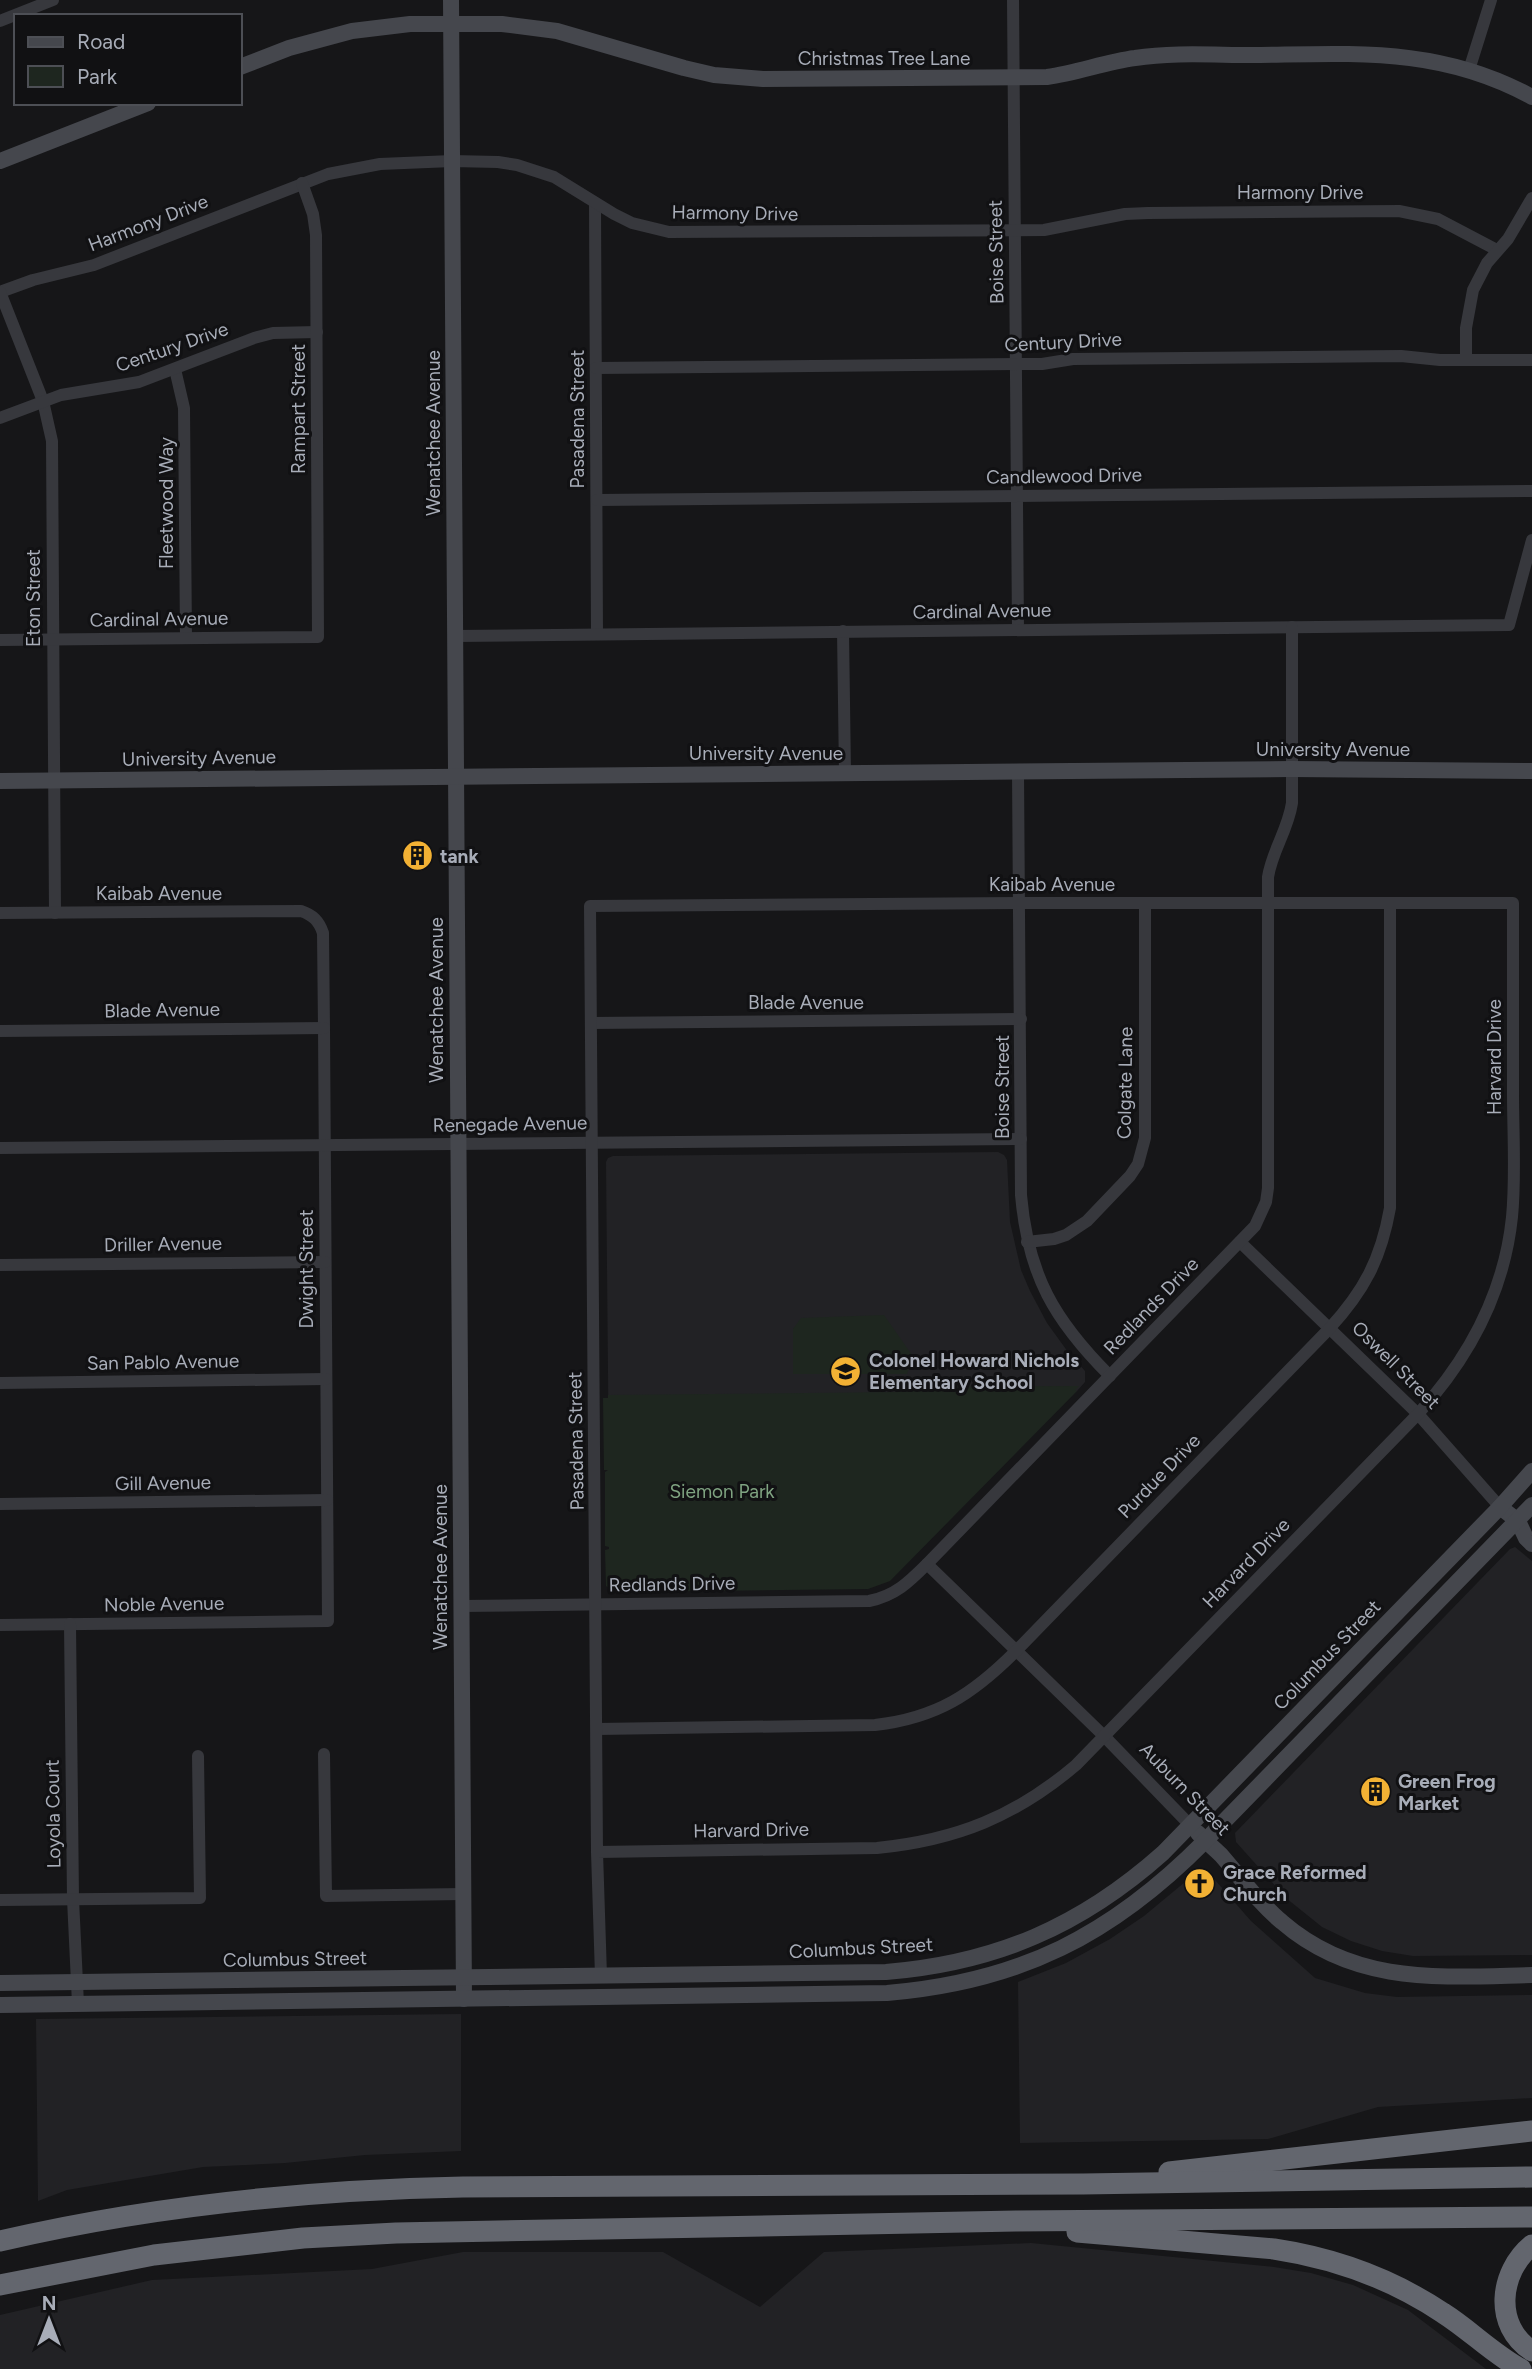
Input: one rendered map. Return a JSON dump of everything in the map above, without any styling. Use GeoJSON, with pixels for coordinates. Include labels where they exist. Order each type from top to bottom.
{"type":"FeatureCollection","features":[{"type":"Feature","properties":{"kind":"highway"},"geometry":{"type":"LineString","coordinates":[[1083,2184],[1212,2166],[1532,2131]]}},
{"type":"Feature","properties":{"kind":"highway"},"geometry":{"type":"LineString","coordinates":[[0,2241],[79,2225],[214,2204],[372,2190],[1532,2177]]}},
{"type":"Feature","properties":{"kind":"highway"},"geometry":{"type":"LineString","coordinates":[[0,2285],[154,2255],[316,2237],[396,2233],[1016,2221],[1532,2217]]}},
{"type":"Feature","properties":{"kind":"highway"},"geometry":{"type":"LineString","coordinates":[[1016,2221],[1082,2233],[1273,2249],[1333,2262],[1392,2284],[1419,2299],[1521,2369]]}},
{"type":"Feature","properties":{"kind":"highway"},"geometry":{"type":"LineString","coordinates":[[1532,2245],[1517,2259],[1507,2283],[1504,2302],[1513,2333],[1532,2351]]}},
{"type":"Feature","properties":{"kind":"street"},"geometry":{"type":"LineString","coordinates":[[17,14],[52,0]]}},
{"type":"Feature","properties":{"kind":"street","name":"Wenatchee Avenue"},"geometry":{"type":"LineString","coordinates":[[451,0],[464,1999]]}},
{"type":"Feature","properties":{"kind":"street","name":"Boise Street"},"geometry":{"type":"LineString","coordinates":[[1013,0],[1018,630]]}},
{"type":"Feature","properties":{"kind":"street"},"geometry":{"type":"LineString","coordinates":[[1469,70],[1491,0]]}},
{"type":"Feature","properties":{"kind":"street","name":"Christmas Tree Lane"},"geometry":{"type":"LineString","coordinates":[[242,66],[289,48],[352,31],[410,24],[502,24],[557,31],[684,68],[738,78],[1014,78],[1068,74],[1116,61],[1154,56],[1376,54],[1429,60],[1469,70],[1491,77],[1532,97]]}},
{"type":"Feature","properties":{"kind":"street"},"geometry":{"type":"LineString","coordinates":[[0,161],[143,105]]}},
{"type":"Feature","properties":{"kind":"street","name":"Harmony Drive"},"geometry":{"type":"LineString","coordinates":[[0,292],[33,280],[93,265],[328,174],[380,163],[498,162],[536,170],[554,177],[614,214],[641,226],[688,234],[1015,231],[1065,228],[1125,214],[1399,211],[1438,219],[1497,250]]}},
{"type":"Feature","properties":{"kind":"street","name":"Rampart Street"},"geometry":{"type":"LineString","coordinates":[[302,183],[313,214],[316,235],[318,637]]}},
{"type":"Feature","properties":{"kind":"street"},"geometry":{"type":"LineString","coordinates":[[1466,360],[1466,328],[1473,290],[1487,262],[1515,229],[1532,198]]}},
{"type":"Feature","properties":{"kind":"street","name":"Pasadena Street"},"geometry":{"type":"LineString","coordinates":[[596,203],[597,634]]}},
{"type":"Feature","properties":{"kind":"street","name":"Eton Street"},"geometry":{"type":"LineString","coordinates":[[0,292],[43,401],[52,441],[55,913]]}},
{"type":"Feature","properties":{"kind":"street","name":"Century Drive"},"geometry":{"type":"LineString","coordinates":[[0,418],[43,401],[82,391],[139,382],[254,338],[273,333],[317,332]]}},
{"type":"Feature","properties":{"kind":"street","name":"Century Drive"},"geometry":{"type":"LineString","coordinates":[[596,368],[1017,365],[1086,359],[1401,356],[1440,360],[1532,360]]}},
{"type":"Feature","properties":{"kind":"street","name":"Fleetwood Way"},"geometry":{"type":"LineString","coordinates":[[175,369],[184,408],[186,638]]}},
{"type":"Feature","properties":{"kind":"street","name":"Candlewood Drive"},"geometry":{"type":"LineString","coordinates":[[597,500],[1532,491]]}},
{"type":"Feature","properties":{"kind":"street","name":"Cardinal Avenue"},"geometry":{"type":"LineString","coordinates":[[455,636],[1509,625],[1532,540]]}},
{"type":"Feature","properties":{"kind":"street","name":"Redlands Drive"},"geometry":{"type":"LineString","coordinates":[[461,1606],[869,1601],[894,1593],[927,1564],[1240,1242],[1262,1216],[1268,1188],[1268,903],[1270,865],[1290,817],[1292,627]]}},
{"type":"Feature","properties":{"kind":"street"},"geometry":{"type":"LineString","coordinates":[[844,631],[845,773]]}},
{"type":"Feature","properties":{"kind":"street","name":"Cardinal Avenue"},"geometry":{"type":"LineString","coordinates":[[0,640],[318,637]]}},
{"type":"Feature","properties":{"kind":"street","name":"University Avenue"},"geometry":{"type":"LineString","coordinates":[[0,781],[1291,769],[1532,771]]}},
{"type":"Feature","properties":{"kind":"street","name":"Boise Street"},"geometry":{"type":"LineString","coordinates":[[1018,772],[1021,1195],[1027,1242],[1038,1277],[1058,1315],[1086,1353],[1110,1376]]}},
{"type":"Feature","properties":{"kind":"street","name":"Colgate Lane"},"geometry":{"type":"LineString","coordinates":[[1027,1242],[1054,1239],[1078,1228],[1130,1176],[1143,1151],[1145,903]]}},
{"type":"Feature","properties":{"kind":"street","name":"Purdue Drive"},"geometry":{"type":"LineString","coordinates":[[597,1729],[875,1725],[895,1723],[940,1709],[961,1698],[993,1674],[1016,1651],[1329,1329],[1348,1309],[1373,1269],[1386,1231],[1390,1208],[1391,903]]}},
{"type":"Feature","properties":{"kind":"street","name":"Kaibab Avenue"},"geometry":{"type":"LineString","coordinates":[[590,906],[1513,903]]}},
{"type":"Feature","properties":{"kind":"street","name":"Harvard Drive"},"geometry":{"type":"LineString","coordinates":[[597,1852],[877,1848],[932,1840],[984,1824],[1033,1798],[1066,1773],[1104,1737],[1418,1414],[1456,1369],[1477,1334],[1494,1296],[1508,1243],[1513,1194],[1513,903]]}},
{"type":"Feature","properties":{"kind":"street","name":"Pasadena Street"},"geometry":{"type":"LineString","coordinates":[[590,906],[597,1852],[601,1976]]}},
{"type":"Feature","properties":{"kind":"street","name":"Kaibab Avenue"},"geometry":{"type":"LineString","coordinates":[[0,913],[301,911],[315,918]]}},
{"type":"Feature","properties":{"kind":"street","name":"Dwight Street"},"geometry":{"type":"LineString","coordinates":[[315,918],[323,933],[328,1621]]}},
{"type":"Feature","properties":{"kind":"street","name":"Blade Avenue"},"geometry":{"type":"LineString","coordinates":[[591,1023],[1021,1019]]}},
{"type":"Feature","properties":{"kind":"street","name":"Blade Avenue"},"geometry":{"type":"LineString","coordinates":[[0,1031],[324,1028]]}},
{"type":"Feature","properties":{"kind":"street","name":"Renegade Avenue"},"geometry":{"type":"LineString","coordinates":[[0,1148],[1021,1139]]}},
{"type":"Feature","properties":{"kind":"street","name":"Oswell Street"},"geometry":{"type":"LineString","coordinates":[[1240,1242],[1418,1414],[1500,1507],[1525,1521],[1526,1538],[1532,1544]]}},
{"type":"Feature","properties":{"kind":"street","name":"Driller Avenue"},"geometry":{"type":"LineString","coordinates":[[0,1265],[325,1262]]}},
{"type":"Feature","properties":{"kind":"street","name":"San Pablo Avenue"},"geometry":{"type":"LineString","coordinates":[[0,1383],[326,1379]]}},
{"type":"Feature","properties":{"kind":"street","name":"Columbus Street"},"geometry":{"type":"LineString","coordinates":[[0,1983],[886,1972],[929,1968],[975,1958],[1032,1939],[1085,1912],[1140,1873],[1191,1825],[1532,1471]]}},
{"type":"Feature","properties":{"kind":"street","name":"Gill Avenue"},"geometry":{"type":"LineString","coordinates":[[0,1504],[327,1500]]}},
{"type":"Feature","properties":{"kind":"street"},"geometry":{"type":"LineString","coordinates":[[0,2005],[887,1993],[950,1986],[1011,1970],[1059,1950],[1096,1930],[1154,1890],[1525,1521],[1532,1505]]}},
{"type":"Feature","properties":{"kind":"street","name":"Auburn Street"},"geometry":{"type":"LineString","coordinates":[[927,1564],[1104,1737],[1283,1923],[1302,1938],[1343,1960],[1408,1976],[1532,1975]]}},
{"type":"Feature","properties":{"kind":"street","name":"Noble Avenue"},"geometry":{"type":"LineString","coordinates":[[0,1625],[328,1621]]}},
{"type":"Feature","properties":{"kind":"street","name":"Loyola Court"},"geometry":{"type":"LineString","coordinates":[[70,1624],[78,2004]]}},
{"type":"Feature","properties":{"kind":"street"},"geometry":{"type":"LineString","coordinates":[[324,1754],[326,1896],[463,1894]]}},
{"type":"Feature","properties":{"kind":"street"},"geometry":{"type":"LineString","coordinates":[[0,1900],[200,1898],[198,1756]]}},
{"type":"Feature","properties":{"kind":"shaded area","name":"Colonel Howard Nichols Elementary School"},"geometry":{"type":"Polygon","coordinates":[[[998,1152],[1007,1160],[1010,1222],[1021,1270],[1047,1323],[1085,1371],[1085,1382],[1077,1391],[610,1583],[608,1158],[998,1152]]]}},
{"type":"Feature","properties":{"kind":"shaded area"},"geometry":{"type":"Polygon","coordinates":[[[1515,1547],[1532,1561],[1532,1955],[1413,1956],[1382,1951],[1351,1941],[1322,1927],[1286,1898],[1236,1842],[1235,1833],[1510,1549],[1515,1547]]]}},
{"type":"Feature","properties":{"kind":"shaded area"},"geometry":{"type":"Polygon","coordinates":[[[1203,1870],[1208,1872],[1251,1921],[1315,1978],[1365,1993],[1397,1997],[1532,1995],[1532,2098],[1378,2107],[1268,2139],[1020,2143],[1018,1982],[1066,1963],[1110,1939],[1203,1870]]]}},
{"type":"Feature","properties":{"kind":"shaded area"},"geometry":{"type":"Polygon","coordinates":[[[461,2014],[461,2151],[203,2167],[67,2190],[38,2201],[36,2019],[461,2014]]]}},
{"type":"Feature","properties":{"kind":"shaded area"},"geometry":{"type":"Polygon","coordinates":[[[1031,2243],[1311,2273],[1353,2285],[1408,2310],[1486,2369],[0,2369],[0,2315],[152,2280],[372,2269],[463,2252],[663,2252],[760,2307],[824,2252],[1031,2243]]]}},
{"type":"Feature","properties":{"kind":"green space"},"geometry":{"type":"Polygon","coordinates":[[[884,1315],[912,1355],[907,1374],[793,1374],[793,1329],[801,1318],[884,1315]]]}},
{"type":"Feature","properties":{"kind":"green space","name":"Siemon Park"},"geometry":{"type":"Polygon","coordinates":[[[1079,1386],[890,1581],[868,1589],[614,1592],[606,1586],[605,1550],[609,1547],[605,1546],[605,1472],[608,1470],[604,1470],[603,1398],[608,1398],[608,1395],[898,1392],[898,1387],[1079,1386]]]}},
{"type":"Feature","properties":{"kind":"place","name":"tank"},"geometry":{"type":"Point","coordinates":[417,856]}},
{"type":"Feature","properties":{"kind":"place","name":"Colonel Howard Nichols Elementary School"},"geometry":{"type":"Point","coordinates":[846,1371]}},
{"type":"Feature","properties":{"kind":"place","name":"Green Frog Market"},"geometry":{"type":"Point","coordinates":[1375,1792]}},
{"type":"Feature","properties":{"kind":"place","name":"Grace Reformed Church"},"geometry":{"type":"Point","coordinates":[1200,1883]}}]}
